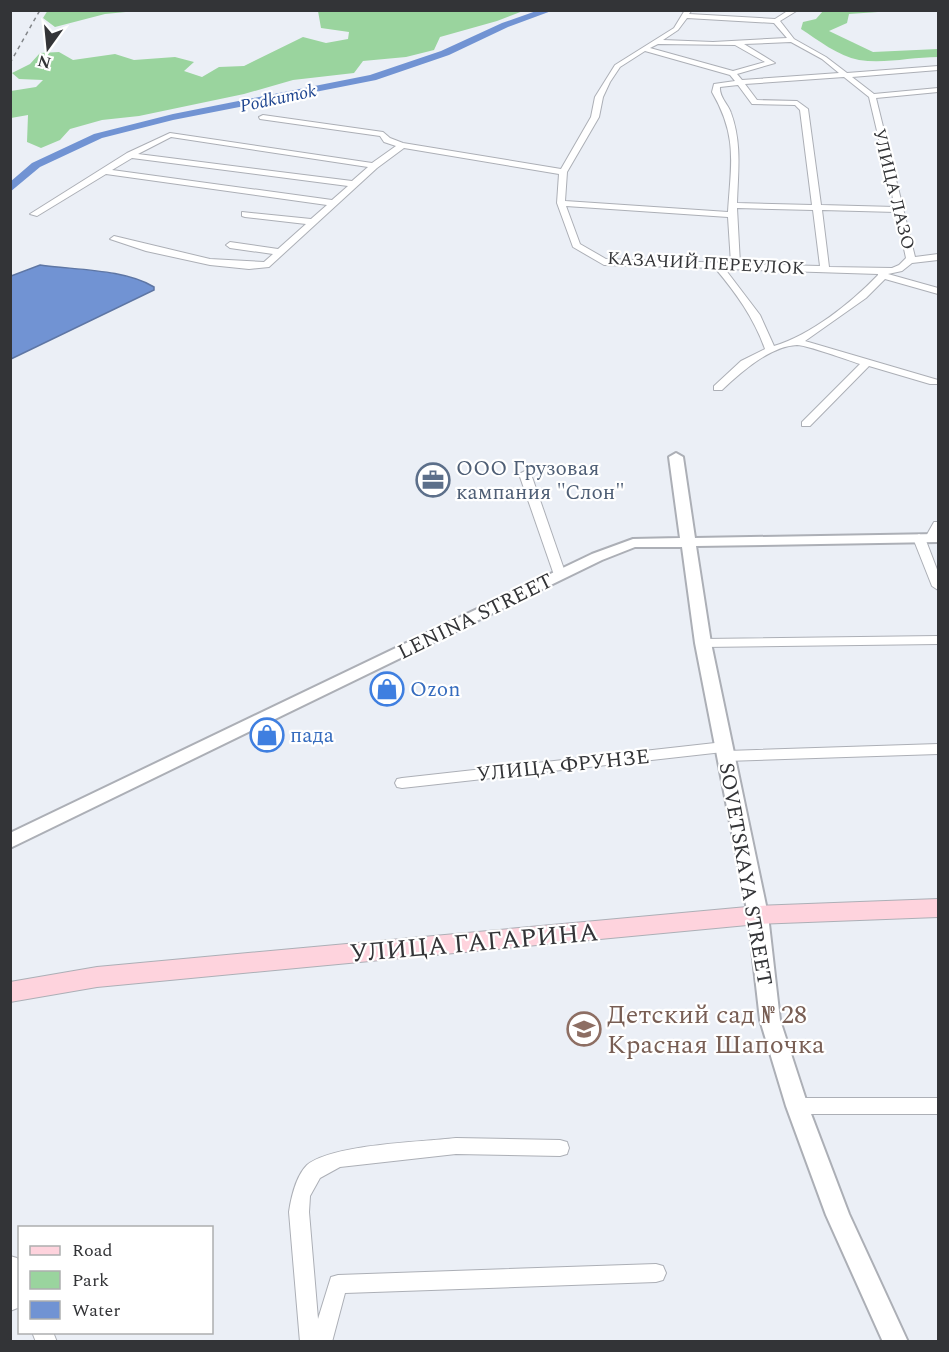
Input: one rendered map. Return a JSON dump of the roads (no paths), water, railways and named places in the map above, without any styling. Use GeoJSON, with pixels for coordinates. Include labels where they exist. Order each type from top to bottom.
{"type":"FeatureCollection","features":[{"type":"Feature","properties":{"kind":"main road","name":"УЛИЦА ГАГАРИНА"},"geometry":{"type":"LineString","coordinates":[[10,992],[97,977],[758,915],[939,908]]}},
{"type":"Feature","properties":{"kind":"street"},"geometry":{"type":"LineString","coordinates":[[732,215],[561,203],[563,172],[595,117],[599,97],[617,66],[676,29],[688,13],[776,21],[795,10]]}},
{"type":"Feature","properties":{"kind":"street"},"geometry":{"type":"LineString","coordinates":[[776,21],[792,40],[824,58],[872,96],[939,90]]}},
{"type":"Feature","properties":{"kind":"street"},"geometry":{"type":"LineString","coordinates":[[658,42],[737,43],[792,40]]}},
{"type":"Feature","properties":{"kind":"street"},"geometry":{"type":"LineString","coordinates":[[645,49],[733,73],[771,63],[737,43]]}},
{"type":"Feature","properties":{"kind":"street"},"geometry":{"type":"LineString","coordinates":[[736,265],[732,215],[736,143],[727,111],[716,92],[717,86],[939,68]]}},
{"type":"Feature","properties":{"kind":"street"},"geometry":{"type":"LineString","coordinates":[[733,73],[755,102],[797,103],[804,109],[819,207],[825,269]]}},
{"type":"Feature","properties":{"kind":"street","name":"УЛИЦА ЛАЗО"},"geometry":{"type":"LineString","coordinates":[[718,388],[745,363],[770,350],[797,342],[863,296],[883,273],[897,271],[910,261],[872,96]]}},
{"type":"Feature","properties":{"kind":"street"},"geometry":{"type":"LineString","coordinates":[[263,117],[383,135],[387,140],[402,146],[563,172]]}},
{"type":"Feature","properties":{"kind":"street"},"geometry":{"type":"LineString","coordinates":[[34,214],[130,155],[170,135],[374,166]]}},
{"type":"Feature","properties":{"kind":"street"},"geometry":{"type":"LineString","coordinates":[[114,239],[168,254],[250,267],[266,265],[374,166],[402,146]]}},
{"type":"Feature","properties":{"kind":"street"},"geometry":{"type":"LineString","coordinates":[[130,155],[354,184]]}},
{"type":"Feature","properties":{"kind":"street"},"geometry":{"type":"LineString","coordinates":[[104,171],[333,203]]}},
{"type":"Feature","properties":{"kind":"street","name":"КАЗАЧИЙ ПЕРЕУЛОК"},"geometry":{"type":"LineString","coordinates":[[561,203],[576,245],[604,262],[736,265],[883,273],[939,291]]}},
{"type":"Feature","properties":{"kind":"street"},"geometry":{"type":"LineString","coordinates":[[733,205],[899,210]]}},
{"type":"Feature","properties":{"kind":"street"},"geometry":{"type":"LineString","coordinates":[[245,214],[314,222]]}},
{"type":"Feature","properties":{"kind":"street"},"geometry":{"type":"LineString","coordinates":[[230,245],[282,252]]}},
{"type":"Feature","properties":{"kind":"street"},"geometry":{"type":"LineString","coordinates":[[910,261],[939,257]]}},
{"type":"Feature","properties":{"kind":"street"},"geometry":{"type":"LineString","coordinates":[[717,265],[752,307],[764,330],[770,350]]}},
{"type":"Feature","properties":{"kind":"street"},"geometry":{"type":"LineString","coordinates":[[797,342],[934,382]]}},
{"type":"Feature","properties":{"kind":"street"},"geometry":{"type":"LineString","coordinates":[[806,424],[867,362]]}},
{"type":"Feature","properties":{"kind":"street","name":"SOVETSKAYA STREET"},"geometry":{"type":"LineString","coordinates":[[676,457],[703,643],[758,915],[770,1020],[797,1106],[838,1215],[896,1341]]}},
{"type":"Feature","properties":{"kind":"street"},"geometry":{"type":"LineString","coordinates":[[525,474],[560,575]]}},
{"type":"Feature","properties":{"kind":"street"},"geometry":{"type":"LineString","coordinates":[[932,535],[939,586]]}},
{"type":"Feature","properties":{"kind":"street","name":"LENINA STREET"},"geometry":{"type":"LineString","coordinates":[[10,841],[597,557],[633,543],[932,535]]}},
{"type":"Feature","properties":{"kind":"street"},"geometry":{"type":"LineString","coordinates":[[703,643],[939,640]]}},
{"type":"Feature","properties":{"kind":"street","name":"УЛИЦА ФРУНЗЕ"},"geometry":{"type":"LineString","coordinates":[[402,783],[725,752],[939,749]]}},
{"type":"Feature","properties":{"kind":"street"},"geometry":{"type":"LineString","coordinates":[[797,1106],[939,1106]]}},
{"type":"Feature","properties":{"kind":"street"},"geometry":{"type":"LineString","coordinates":[[310,1341],[299,1212],[301,1195],[313,1172],[337,1159],[456,1146],[560,1148]]}},
{"type":"Feature","properties":{"kind":"street"},"geometry":{"type":"LineString","coordinates":[[10,1265],[18,1283]]}},
{"type":"Feature","properties":{"kind":"street"},"geometry":{"type":"LineString","coordinates":[[322,1341],[338,1284],[656,1273]]}},
{"type":"Feature","properties":{"kind":"water"},"geometry":{"type":"Polygon","coordinates":[[[40,265],[114,273],[142,281],[154,287],[154,290],[11,359],[11,276],[40,265]]]}},
{"type":"Feature","properties":{"kind":"waterway","name":"Podkumok"},"geometry":{"type":"LineString","coordinates":[[10,189],[36,165],[98,136],[173,117],[372,78],[445,53],[505,25],[550,10]]}},
{"type":"Feature","properties":{"kind":"railway"},"geometry":{"type":"LineString","coordinates":[[10,63],[40,10]]}},
{"type":"Feature","properties":{"kind":"place","name":"ООО Грузовая кампания \"Слон\""},"geometry":{"type":"Point","coordinates":[433,480]}},
{"type":"Feature","properties":{"kind":"place","name":"Ozon"},"geometry":{"type":"Point","coordinates":[387,689]}},
{"type":"Feature","properties":{"kind":"place","name":"пада"},"geometry":{"type":"Point","coordinates":[267,735]}},
{"type":"Feature","properties":{"kind":"place","name":"Детский сад № 28 Красная Шапочка"},"geometry":{"type":"Point","coordinates":[584,1029]}}]}
